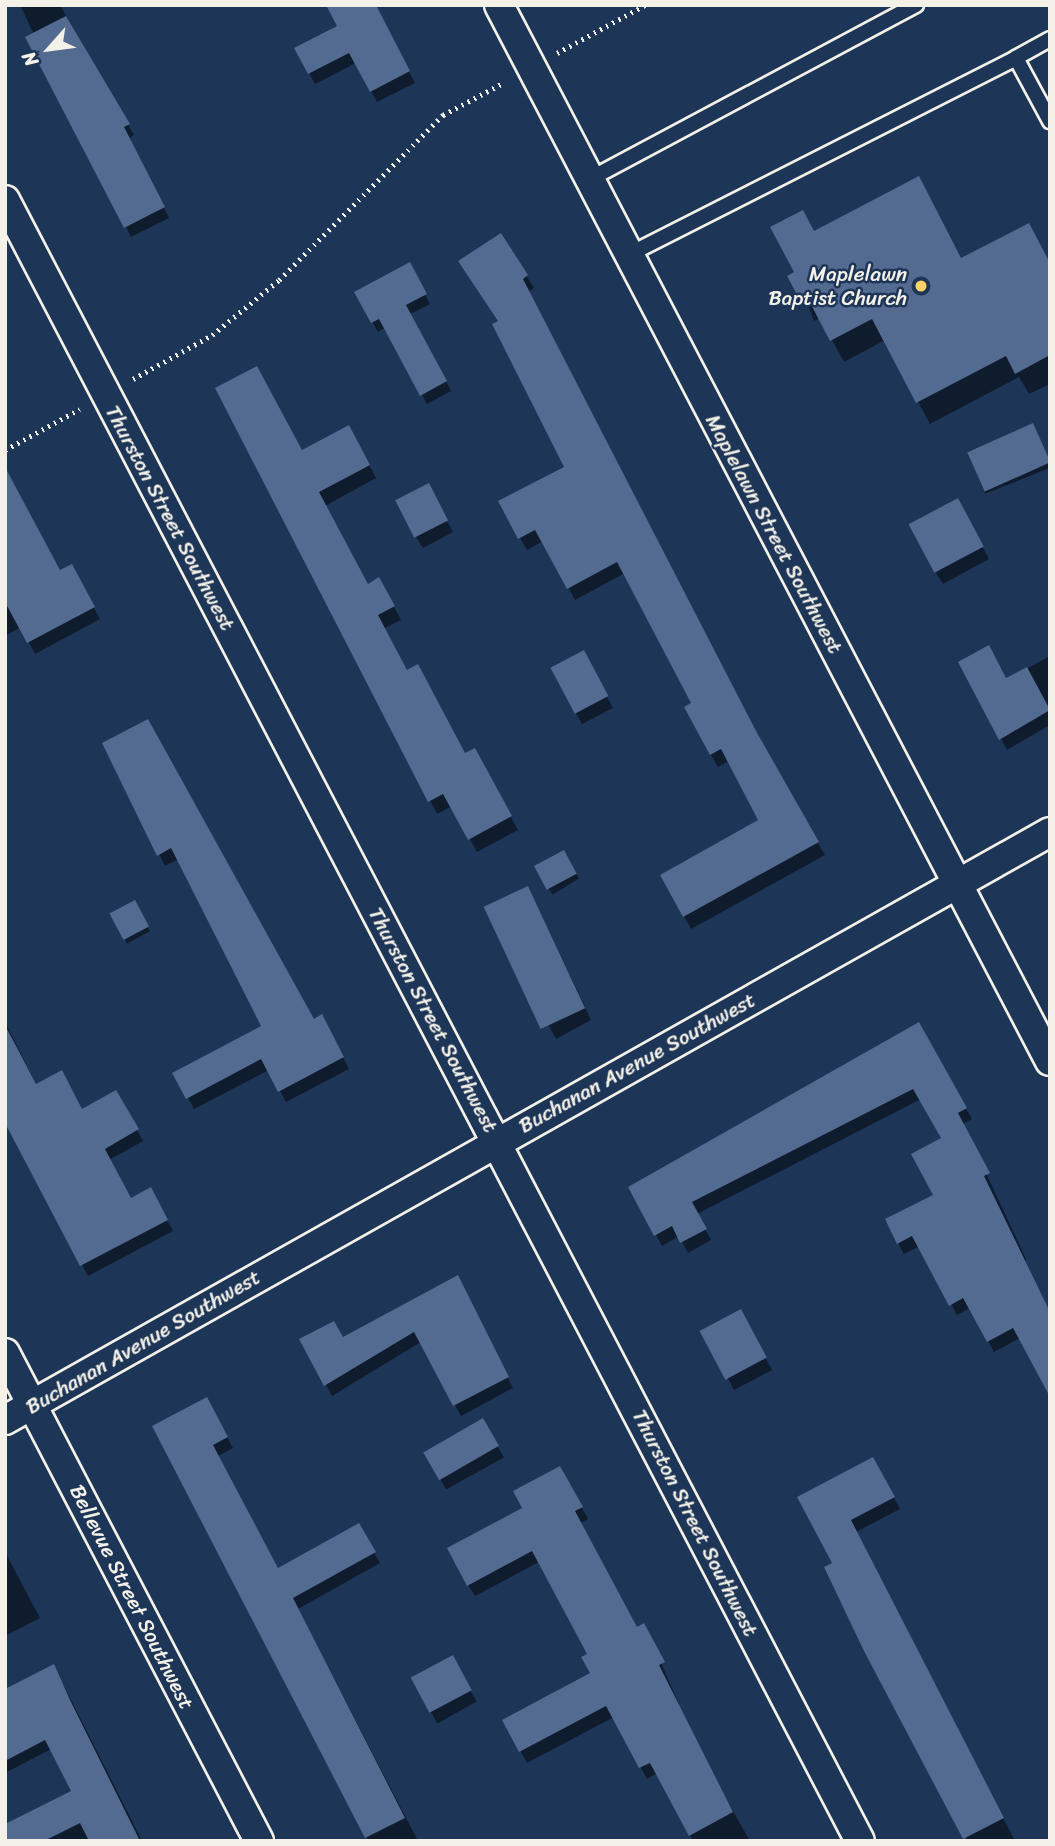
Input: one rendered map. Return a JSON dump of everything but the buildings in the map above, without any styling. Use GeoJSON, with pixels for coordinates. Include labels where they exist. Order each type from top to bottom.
{"type":"FeatureCollection","features":[{"type":"Feature","properties":{"kind":"street","name":"Maplelawn Street Southwest"},"geometry":{"type":"LineString","coordinates":[[499,5],[1050,1061]]}},
{"type":"Feature","properties":{"kind":"street","name":"Thurston Street Southwest"},"geometry":{"type":"LineString","coordinates":[[5,200],[860,1841]]}},
{"type":"Feature","properties":{"kind":"street","name":"Buchanan Avenue Southwest"},"geometry":{"type":"LineString","coordinates":[[5,1420],[496,1141],[1050,832]]}},
{"type":"Feature","properties":{"kind":"street","name":"Bellevue Street Southwest"},"geometry":{"type":"LineString","coordinates":[[5,1353],[258,1841]]}},
{"type":"Feature","properties":{"kind":"lane"},"geometry":{"type":"LineString","coordinates":[[588,180],[916,5]]}},
{"type":"Feature","properties":{"kind":"lane"},"geometry":{"type":"LineString","coordinates":[[628,255],[1050,39]]}},
{"type":"Feature","properties":{"kind":"lane"},"geometry":{"type":"LineString","coordinates":[[1016,58],[1050,121]]}},
{"type":"Feature","properties":{"kind":"path"},"geometry":{"type":"LineString","coordinates":[[5,450],[212,335],[279,280],[443,115],[645,5]]}},
{"type":"Feature","properties":{"kind":"place","name":"Maplelawn Baptist Church"},"geometry":{"type":"Point","coordinates":[921,286]}}]}
